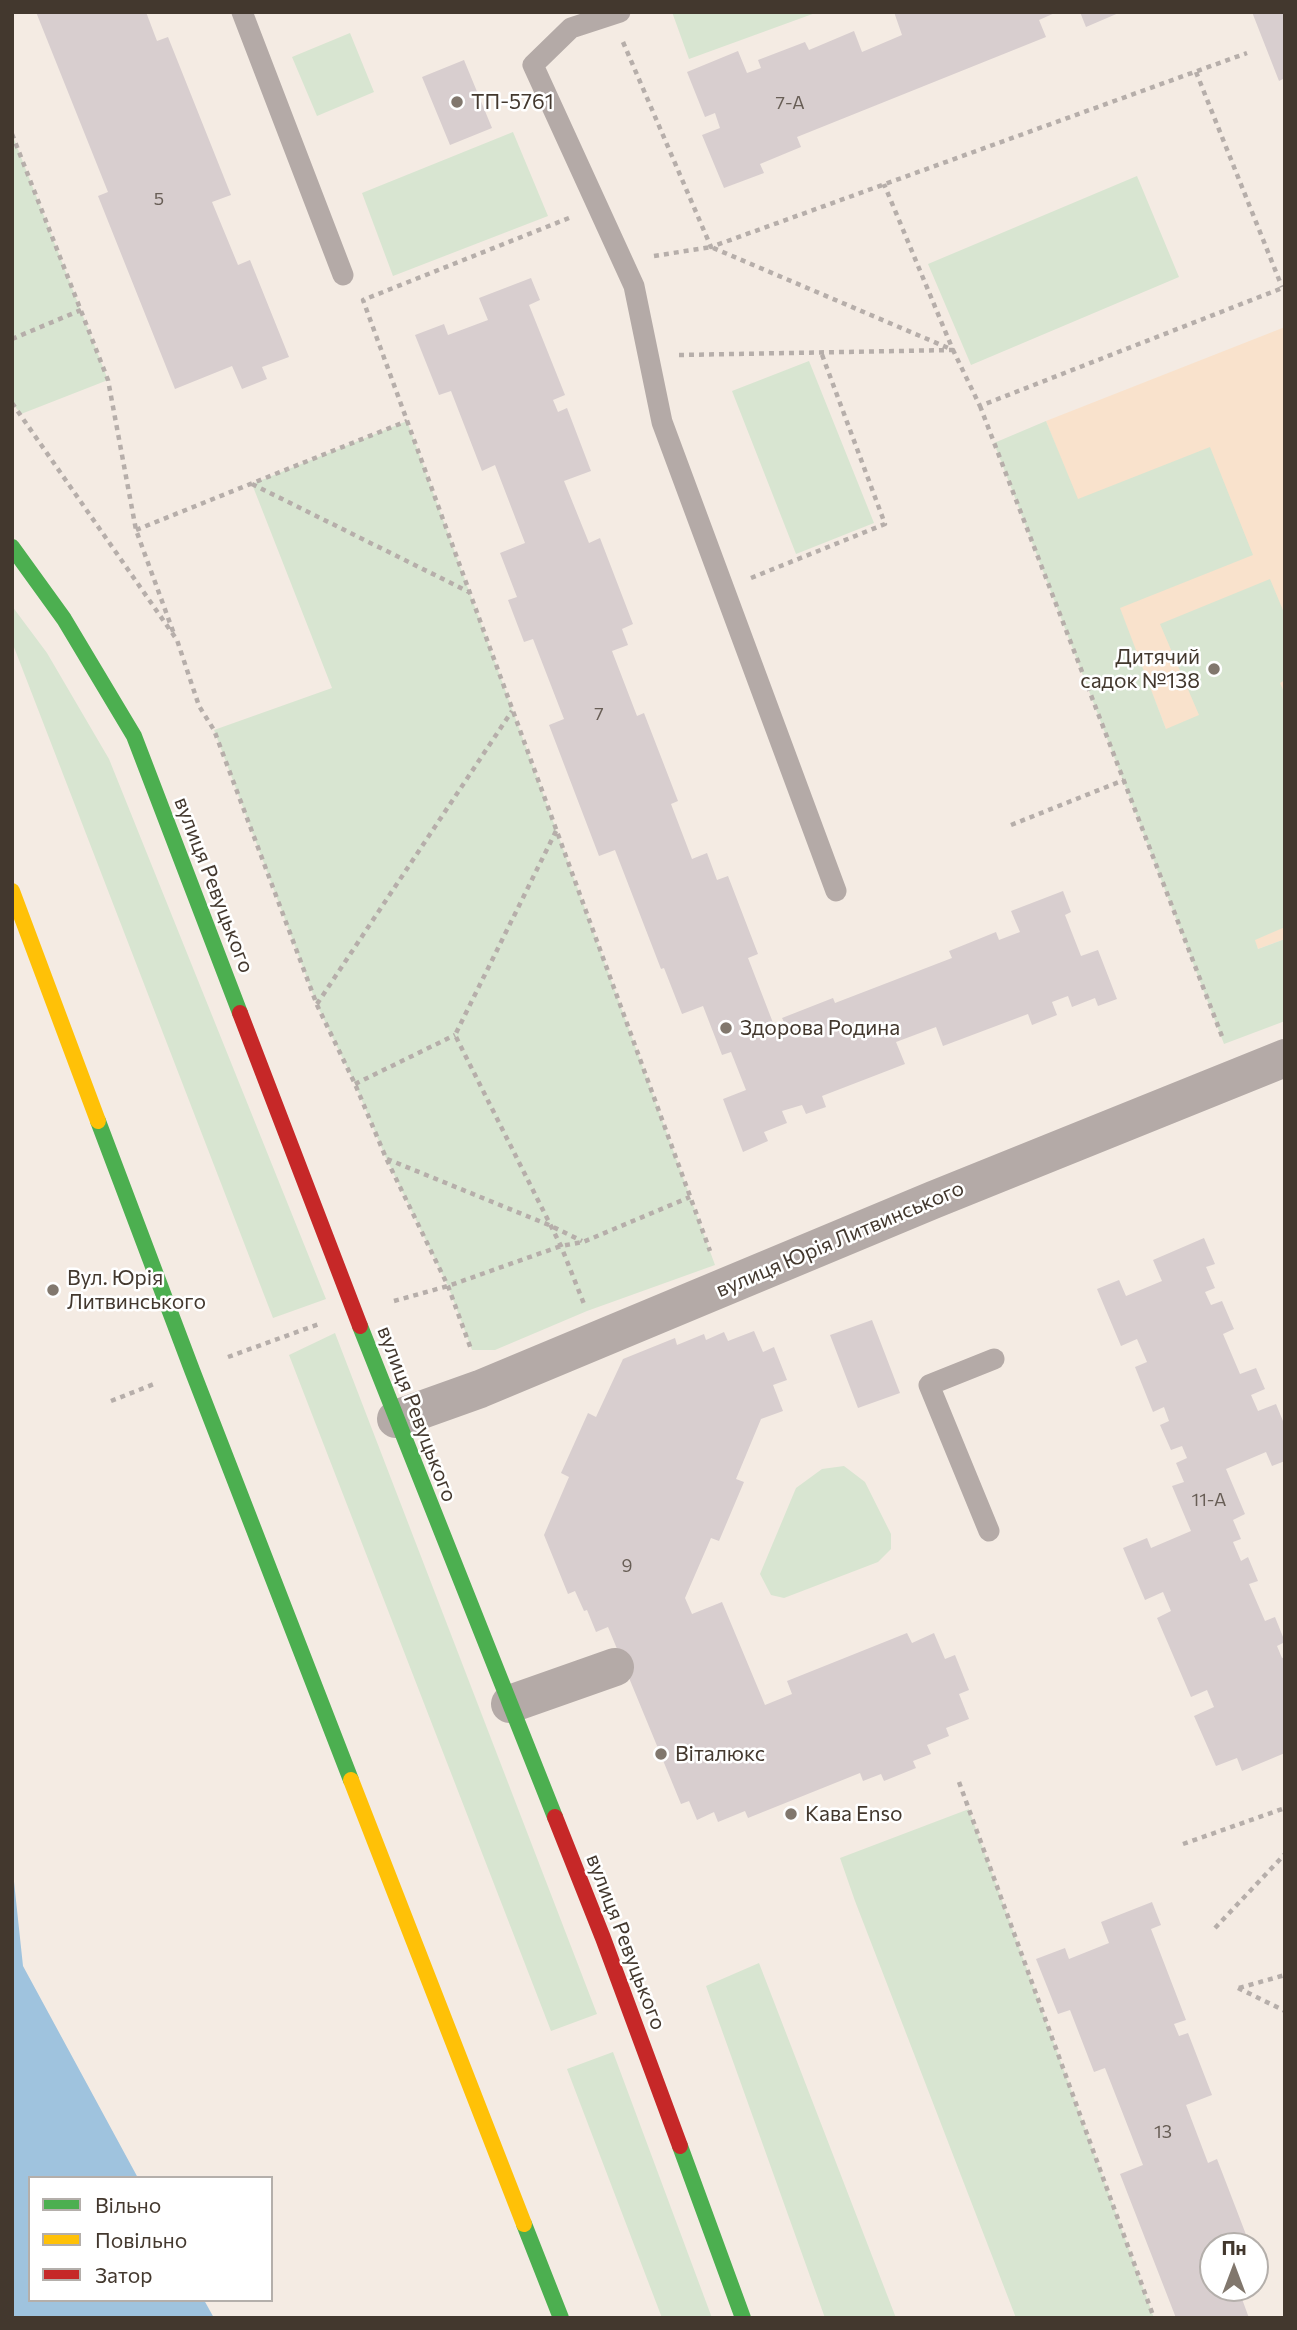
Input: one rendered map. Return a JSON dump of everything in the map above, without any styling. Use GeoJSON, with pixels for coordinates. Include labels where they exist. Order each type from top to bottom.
{"type":"FeatureCollection","features":[{"type":"Feature","properties":{"kind":"street","name":"вулиця Ревуцького"},"geometry":{"type":"LineString","coordinates":[[12,547],[64,619],[134,736],[396,1419],[603,1938],[743,2318]]}},
{"type":"Feature","properties":{"kind":"street"},"geometry":{"type":"LineString","coordinates":[[12,891],[192,1370],[561,2318]]}},
{"type":"Feature","properties":{"kind":"street","name":"вулиця Юрія Литвинського"},"geometry":{"type":"LineString","coordinates":[[396,1419],[480,1389],[933,1200],[1285,1058]]}},
{"type":"Feature","properties":{"kind":"street"},"geometry":{"type":"LineString","coordinates":[[510,1704],[615,1667]]}},
{"type":"Feature","properties":{"kind":"lane"},"geometry":{"type":"LineString","coordinates":[[242,12],[343,275]]}},
{"type":"Feature","properties":{"kind":"lane"},"geometry":{"type":"LineString","coordinates":[[616,14],[571,28],[533,65],[634,286],[662,422],[836,891]]}},
{"type":"Feature","properties":{"kind":"lane"},"geometry":{"type":"LineString","coordinates":[[989,1531],[929,1385],[994,1359]]}},
{"type":"Feature","properties":{"kind":"path"},"geometry":{"type":"LineString","coordinates":[[616,14],[711,247],[953,350]]}},
{"type":"Feature","properties":{"kind":"path"},"geometry":{"type":"LineString","coordinates":[[623,261],[711,247],[1247,53]]}},
{"type":"Feature","properties":{"kind":"path"},"geometry":{"type":"LineString","coordinates":[[981,406],[1284,287],[1196,72]]}},
{"type":"Feature","properties":{"kind":"path"},"geometry":{"type":"LineString","coordinates":[[12,134],[108,380],[136,530],[199,706],[214,730],[317,1005],[355,1084],[386,1158],[448,1286],[472,1350]]}},
{"type":"Feature","properties":{"kind":"path"},"geometry":{"type":"LineString","coordinates":[[884,184],[953,350],[981,406],[1224,1044]]}},
{"type":"Feature","properties":{"kind":"path"},"geometry":{"type":"LineString","coordinates":[[598,207],[363,300],[710,1254]]}},
{"type":"Feature","properties":{"kind":"path"},"geometry":{"type":"LineString","coordinates":[[12,339],[81,310]]}},
{"type":"Feature","properties":{"kind":"path"},"geometry":{"type":"LineString","coordinates":[[648,355],[953,350]]}},
{"type":"Feature","properties":{"kind":"path"},"geometry":{"type":"LineString","coordinates":[[724,589],[885,524],[821,352]]}},
{"type":"Feature","properties":{"kind":"path"},"geometry":{"type":"LineString","coordinates":[[12,403],[177,640]]}},
{"type":"Feature","properties":{"kind":"path"},"geometry":{"type":"LineString","coordinates":[[136,530],[407,421]]}},
{"type":"Feature","properties":{"kind":"path"},"geometry":{"type":"LineString","coordinates":[[252,484],[469,592]]}},
{"type":"Feature","properties":{"kind":"path"},"geometry":{"type":"LineString","coordinates":[[317,1005],[513,711]]}},
{"type":"Feature","properties":{"kind":"path"},"geometry":{"type":"LineString","coordinates":[[1011,825],[1124,780]]}},
{"type":"Feature","properties":{"kind":"path"},"geometry":{"type":"LineString","coordinates":[[355,1084],[455,1035],[556,831]]}},
{"type":"Feature","properties":{"kind":"path"},"geometry":{"type":"LineString","coordinates":[[455,1035],[561,1246],[587,1311]]}},
{"type":"Feature","properties":{"kind":"path"},"geometry":{"type":"LineString","coordinates":[[386,1158],[549,1225],[583,1242]]}},
{"type":"Feature","properties":{"kind":"path"},"geometry":{"type":"LineString","coordinates":[[111,1401],[355,1311],[448,1286],[561,1246],[583,1242],[690,1197]]}},
{"type":"Feature","properties":{"kind":"path"},"geometry":{"type":"LineString","coordinates":[[959,1782],[1154,2318]]}},
{"type":"Feature","properties":{"kind":"path"},"geometry":{"type":"LineString","coordinates":[[1182,1844],[1285,1808]]}},
{"type":"Feature","properties":{"kind":"path"},"geometry":{"type":"LineString","coordinates":[[1215,1928],[1285,1854]]}},
{"type":"Feature","properties":{"kind":"path"},"geometry":{"type":"LineString","coordinates":[[1285,1975],[1238,1989],[1285,2011]]}},
{"type":"Feature","properties":{"kind":"shaded area","name":"Дитячий садок №138"},"geometry":{"type":"Polygon","coordinates":[[[1285,327],[1285,939],[1258,949],[1166,729],[1046,421],[1285,327]]]}},
{"type":"Feature","properties":{"kind":"green space"},"geometry":{"type":"Polygon","coordinates":[[[672,12],[818,12],[689,59],[672,12]]]}},
{"type":"Feature","properties":{"kind":"green space"},"geometry":{"type":"Polygon","coordinates":[[[350,33],[374,92],[317,116],[292,57],[350,33]]]}},
{"type":"Feature","properties":{"kind":"green space"},"geometry":{"type":"Polygon","coordinates":[[[513,132],[548,216],[393,276],[362,193],[513,132]]]}},
{"type":"Feature","properties":{"kind":"green space"},"geometry":{"type":"Polygon","coordinates":[[[12,134],[108,380],[21,414],[12,403],[12,134]]]}},
{"type":"Feature","properties":{"kind":"green space"},"geometry":{"type":"Polygon","coordinates":[[[1137,176],[1179,277],[971,365],[928,264],[1137,176]]]}},
{"type":"Feature","properties":{"kind":"green space"},"geometry":{"type":"Polygon","coordinates":[[[809,361],[874,523],[796,554],[732,391],[809,361]]]}},
{"type":"Feature","properties":{"kind":"green space"},"geometry":{"type":"Polygon","coordinates":[[[407,421],[715,1265],[587,1311],[495,1350],[472,1350],[448,1286],[386,1158],[355,1084],[317,1005],[214,730],[332,688],[252,484],[407,421]]]}},
{"type":"Feature","properties":{"kind":"green space"},"geometry":{"type":"Polygon","coordinates":[[[1046,421],[1078,499],[1210,447],[1253,555],[1120,608],[1166,729],[1199,715],[1160,624],[1270,579],[1285,615],[1285,680],[1280,683],[1285,694],[1285,927],[1255,940],[1258,949],[1285,939],[1285,1021],[1224,1044],[994,443],[1046,421]]]}},
{"type":"Feature","properties":{"kind":"green space"},"geometry":{"type":"Polygon","coordinates":[[[12,606],[47,653],[109,759],[326,1299],[273,1318],[12,642],[12,606]]]}},
{"type":"Feature","properties":{"kind":"green space"},"geometry":{"type":"Polygon","coordinates":[[[335,1333],[597,2014],[551,2031],[289,1355],[335,1333]]]}},
{"type":"Feature","properties":{"kind":"green space"},"geometry":{"type":"Polygon","coordinates":[[[844,1466],[865,1482],[891,1534],[891,1549],[878,1562],[784,1598],[771,1595],[760,1574],[796,1488],[822,1469],[844,1466]]]}},
{"type":"Feature","properties":{"kind":"green space"},"geometry":{"type":"Polygon","coordinates":[[[969,1809],[1154,2318],[1016,2318],[855,1901],[840,1858],[969,1809]]]}},
{"type":"Feature","properties":{"kind":"green space"},"geometry":{"type":"Polygon","coordinates":[[[759,1963],[896,2318],[825,2318],[706,1986],[759,1963]]]}},
{"type":"Feature","properties":{"kind":"green space"},"geometry":{"type":"Polygon","coordinates":[[[613,2052],[712,2318],[662,2318],[567,2069],[613,2052]]]}},
{"type":"Feature","properties":{"kind":"water"},"geometry":{"type":"Polygon","coordinates":[[[12,1863],[23,1966],[137,2176],[28,2176],[28,2302],[205,2302],[214,2318],[12,2318],[12,1863]]]}},
{"type":"Feature","properties":{"kind":"building"},"geometry":{"type":"Polygon","coordinates":[[[36,12],[146,12],[157,41],[168,37],[231,195],[212,202],[238,265],[250,260],[289,357],[262,367],[267,379],[242,389],[232,366],[175,389],[98,196],[108,192],[36,12]]]}},
{"type":"Feature","properties":{"kind":"building"},"geometry":{"type":"Polygon","coordinates":[[[894,12],[1057,12],[1039,20],[1046,37],[797,137],[801,147],[760,164],[764,173],[724,188],[702,135],[720,128],[715,113],[705,117],[687,72],[738,51],[747,73],[761,68],[758,60],[805,42],[809,50],[854,31],[862,52],[902,35],[894,12]]]}},
{"type":"Feature","properties":{"kind":"building"},"geometry":{"type":"Polygon","coordinates":[[[1080,12],[1121,12],[1086,27],[1080,12]]]}},
{"type":"Feature","properties":{"kind":"building"},"geometry":{"type":"Polygon","coordinates":[[[1252,12],[1285,12],[1285,78],[1279,81],[1252,12]]]}},
{"type":"Feature","properties":{"kind":"building","name":"ТП-5761"},"geometry":{"type":"Polygon","coordinates":[[[464,60],[492,128],[450,145],[422,77],[464,60]]]}},
{"type":"Feature","properties":{"kind":"building"},"geometry":{"type":"Polygon","coordinates":[[[531,278],[540,300],[529,305],[565,395],[553,400],[558,412],[567,408],[591,471],[564,481],[589,543],[600,538],[633,624],[622,629],[628,645],[612,651],[637,716],[644,713],[678,801],[671,804],[692,859],[707,853],[717,880],[728,876],[758,954],[748,958],[775,1028],[785,1024],[782,1018],[833,998],[835,1003],[952,958],[949,951],[996,932],[999,940],[1020,932],[1011,911],[1063,891],[1071,912],[1065,915],[1081,956],[1098,950],[1117,999],[1098,1006],[1095,998],[1072,1007],[1068,996],[1052,1002],[1057,1015],[1032,1025],[1028,1014],[943,1046],[936,1027],[896,1042],[905,1064],[822,1096],[826,1107],[806,1114],[802,1105],[782,1111],[787,1123],[764,1132],[768,1141],[743,1152],[723,1099],[746,1090],[731,1052],[722,1055],[703,1006],[682,1014],[664,968],[661,969],[615,850],[599,856],[549,725],[564,719],[533,639],[524,642],[508,600],[517,597],[500,553],[525,543],[495,465],[482,471],[451,391],[439,395],[415,335],[444,324],[448,335],[488,320],[479,298],[531,278]]]}},
{"type":"Feature","properties":{"kind":"building"},"geometry":{"type":"Polygon","coordinates":[[[1204,1238],[1215,1264],[1206,1267],[1215,1288],[1205,1292],[1211,1305],[1222,1301],[1234,1329],[1223,1334],[1240,1374],[1256,1368],[1265,1389],[1251,1395],[1258,1411],[1276,1404],[1285,1426],[1285,1461],[1272,1466],[1266,1452],[1226,1469],[1245,1514],[1233,1520],[1241,1539],[1233,1542],[1241,1561],[1248,1557],[1258,1581],[1249,1584],[1265,1621],[1275,1617],[1285,1642],[1277,1646],[1282,1658],[1285,1657],[1285,1753],[1242,1771],[1237,1758],[1216,1766],[1194,1716],[1214,1707],[1207,1690],[1191,1697],[1157,1618],[1171,1611],[1163,1592],[1145,1600],[1123,1548],[1147,1538],[1151,1548],[1191,1531],[1172,1486],[1184,1482],[1176,1463],[1187,1458],[1182,1446],[1171,1450],[1160,1425],[1169,1421],[1164,1407],[1153,1412],[1135,1367],[1147,1362],[1137,1339],[1121,1346],[1097,1289],[1119,1280],[1126,1296],[1162,1281],[1153,1260],[1204,1238]]]}},
{"type":"Feature","properties":{"kind":"building"},"geometry":{"type":"Polygon","coordinates":[[[872,1320],[900,1393],[858,1408],[830,1335],[872,1320]]]}},
{"type":"Feature","properties":{"kind":"building"},"geometry":{"type":"Polygon","coordinates":[[[754,1331],[763,1352],[774,1347],[787,1380],[773,1385],[783,1411],[761,1419],[736,1479],[744,1482],[719,1541],[711,1538],[685,1598],[692,1614],[722,1602],[765,1705],[792,1694],[787,1681],[907,1633],[912,1643],[934,1633],[945,1659],[955,1655],[969,1690],[959,1694],[969,1719],[946,1728],[949,1736],[927,1745],[931,1754],[913,1761],[916,1768],[884,1781],[881,1774],[863,1781],[860,1773],[748,1818],[745,1811],[718,1822],[714,1812],[697,1820],[689,1801],[681,1804],[608,1627],[596,1632],[575,1591],[568,1594],[544,1535],[569,1477],[561,1473],[588,1413],[596,1417],[623,1359],[675,1338],[677,1345],[704,1334],[706,1340],[724,1332],[728,1341],[754,1331]]]}},
{"type":"Feature","properties":{"kind":"building"},"geometry":{"type":"Polygon","coordinates":[[[1152,1902],[1161,1925],[1151,1929],[1186,2020],[1174,2024],[1179,2036],[1188,2033],[1212,2095],[1186,2105],[1208,2163],[1217,2159],[1245,2232],[1199,2232],[1199,2302],[1243,2302],[1249,2318],[1176,2318],[1120,2174],[1143,2165],[1105,2068],[1094,2072],[1070,2010],[1058,2014],[1036,1959],[1065,1948],[1069,1959],[1109,1943],[1101,1922],[1152,1902]]]}},
{"type":"Feature","properties":{"kind":"traffic: fast"},"geometry":{"type":"LineString","coordinates":[[12,547],[64,619],[134,736],[240,1013]]}},
{"type":"Feature","properties":{"kind":"traffic: fast"},"geometry":{"type":"LineString","coordinates":[[98,1121],[351,1780]]}},
{"type":"Feature","properties":{"kind":"traffic: fast"},"geometry":{"type":"LineString","coordinates":[[360,1326],[555,1817]]}},
{"type":"Feature","properties":{"kind":"traffic: fast"},"geometry":{"type":"LineString","coordinates":[[680,2146],[743,2318]]}},
{"type":"Feature","properties":{"kind":"traffic: fast"},"geometry":{"type":"LineString","coordinates":[[524,2224],[561,2318]]}},
{"type":"Feature","properties":{"kind":"traffic: slow"},"geometry":{"type":"LineString","coordinates":[[12,891],[98,1121]]}},
{"type":"Feature","properties":{"kind":"traffic: slow"},"geometry":{"type":"LineString","coordinates":[[351,1780],[524,2224]]}},
{"type":"Feature","properties":{"kind":"traffic: jam"},"geometry":{"type":"LineString","coordinates":[[240,1013],[360,1326]]}},
{"type":"Feature","properties":{"kind":"traffic: jam"},"geometry":{"type":"LineString","coordinates":[[555,1817],[680,2146]]}},
{"type":"Feature","properties":{"kind":"place","name":"ТП-5761"},"geometry":{"type":"Point","coordinates":[457,102]}},
{"type":"Feature","properties":{"kind":"place","name":"Дитячий садок №138"},"geometry":{"type":"Point","coordinates":[1214,669]}},
{"type":"Feature","properties":{"kind":"place","name":"Здорова Родина"},"geometry":{"type":"Point","coordinates":[726,1028]}},
{"type":"Feature","properties":{"kind":"place","name":"Вул. Юрія Литвинського"},"geometry":{"type":"Point","coordinates":[53,1290]}},
{"type":"Feature","properties":{"kind":"place","name":"Віталюкс"},"geometry":{"type":"Point","coordinates":[661,1754]}},
{"type":"Feature","properties":{"kind":"place","name":"Кава Enso"},"geometry":{"type":"Point","coordinates":[791,1814]}}]}
